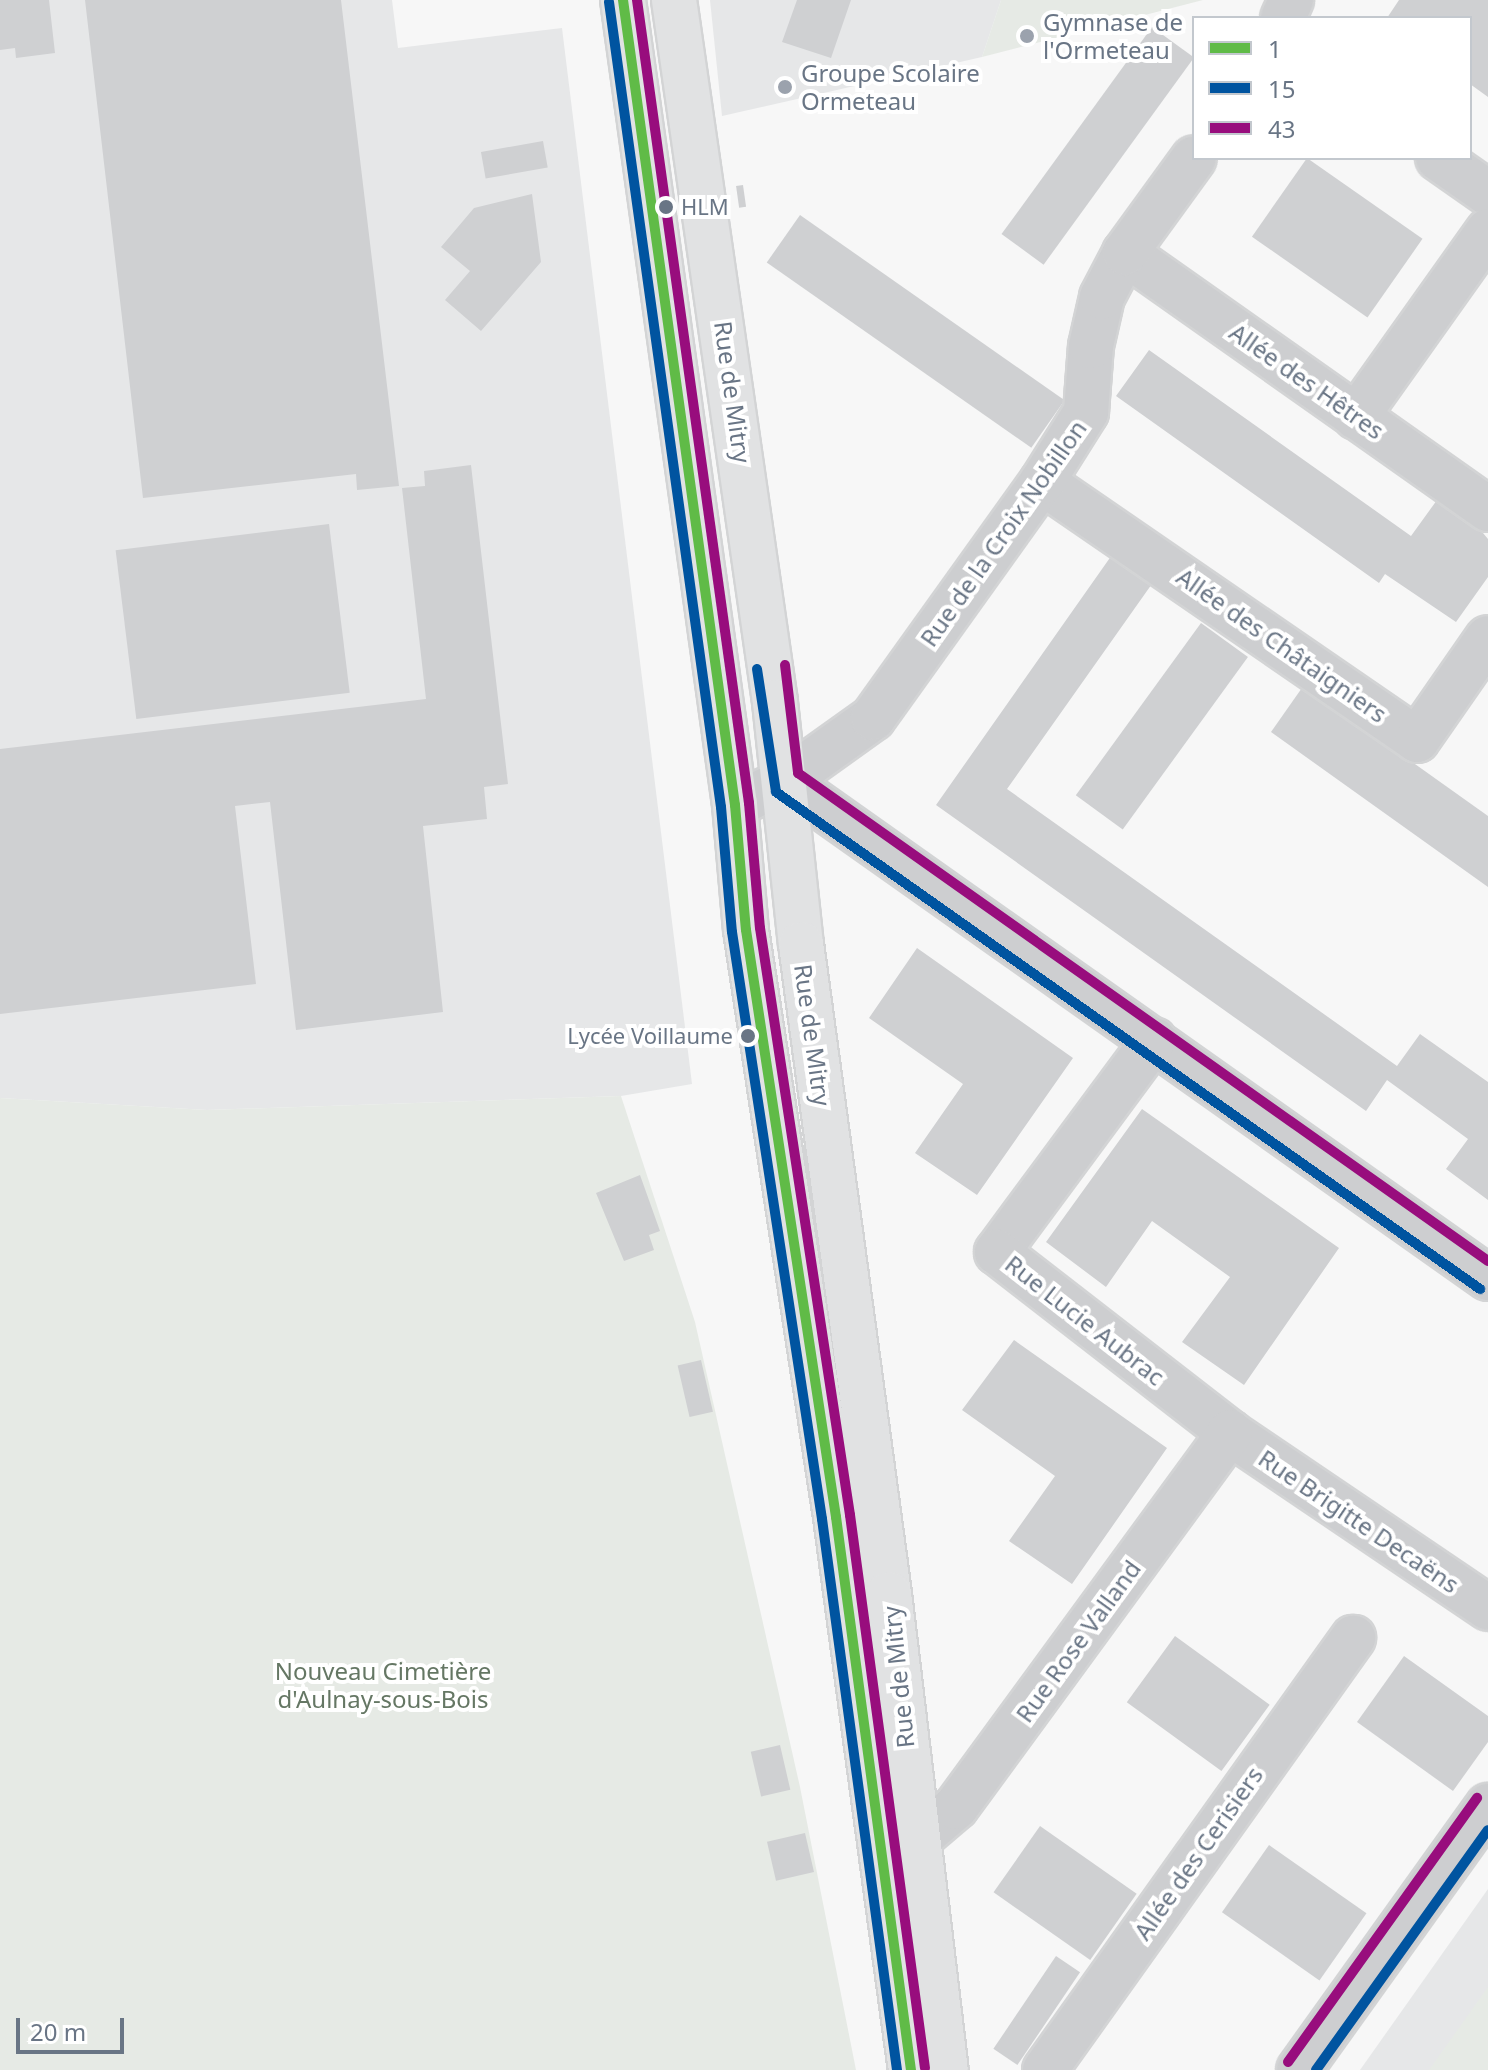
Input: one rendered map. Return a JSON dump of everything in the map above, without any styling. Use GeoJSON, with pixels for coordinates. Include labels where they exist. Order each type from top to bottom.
{"type":"FeatureCollection","features":[{"type":"Feature","properties":{"kind":"main road","name":"Rue de Mitry"},"geometry":{"type":"LineString","coordinates":[[623,0],[735,805],[746,930],[836,1517],[911,2070]]}},
{"type":"Feature","properties":{"kind":"main road","name":"Rue de Mitry"},"geometry":{"type":"LineString","coordinates":[[674,0],[736,400],[785,781],[801,944],[889,1594],[916,1841],[946,2070]]}},
{"type":"Feature","properties":{"kind":"street","name":"Rue de la Croix Nobillon"},"geometry":{"type":"LineString","coordinates":[[735,805],[785,781],[873,718],[1042,482],[1086,412],[1096,314],[1125,253],[1193,160]]}},
{"type":"Feature","properties":{"kind":"street"},"geometry":{"type":"LineString","coordinates":[[1441,160],[1488,193]]}},
{"type":"Feature","properties":{"kind":"street"},"geometry":{"type":"LineString","coordinates":[[1356,417],[1488,231]]}},
{"type":"Feature","properties":{"kind":"street","name":"Allée des Hêtres"},"geometry":{"type":"LineString","coordinates":[[1125,253],[1488,509]]}},
{"type":"Feature","properties":{"kind":"street","name":"Allée des Châtaigniers"},"geometry":{"type":"LineString","coordinates":[[1042,482],[1417,740],[1488,638]]}},
{"type":"Feature","properties":{"kind":"street"},"geometry":{"type":"LineString","coordinates":[[785,781],[1488,1278]]}},
{"type":"Feature","properties":{"kind":"street","name":"Rue Lucie Aubrac"},"geometry":{"type":"LineString","coordinates":[[1154,1040],[997,1252],[1230,1433]]}},
{"type":"Feature","properties":{"kind":"street","name":"Rue Rose Valland"},"geometry":{"type":"LineString","coordinates":[[916,1841],[956,1807],[1230,1433]]}},
{"type":"Feature","properties":{"kind":"street","name":"Rue Brigitte Decaëns"},"geometry":{"type":"LineString","coordinates":[[1230,1433],[1488,1608]]}},
{"type":"Feature","properties":{"kind":"street","name":"Allée des Cerisiers"},"geometry":{"type":"LineString","coordinates":[[1045,2070],[1353,1638]]}},
{"type":"Feature","properties":{"kind":"street"},"geometry":{"type":"LineString","coordinates":[[1299,2070],[1488,1806]]}},
{"type":"Feature","properties":{"kind":"shaded area","name":"Lycée Voillaume"},"geometry":{"type":"Polygon","coordinates":[[[0,0],[392,0],[398,48],[562,28],[692,1084],[621,1096],[207,1110],[0,1098],[0,0]]]}},
{"type":"Feature","properties":{"kind":"shaded area","name":"Groupe Scolaire Ormeteau"},"geometry":{"type":"Polygon","coordinates":[[[710,0],[1001,0],[982,57],[722,116],[710,0]]]}},
{"type":"Feature","properties":{"kind":"shaded area"},"geometry":{"type":"Polygon","coordinates":[[[1488,1889],[1488,2070],[1360,2070],[1488,1889]]]}},
{"type":"Feature","properties":{"kind":"green space","name":"Gymnase de l'Ormeteau"},"geometry":{"type":"Polygon","coordinates":[[[1001,0],[1203,0],[982,57],[1001,0]]]}},
{"type":"Feature","properties":{"kind":"green space","name":"Nouveau Cimetière d'Aulnay-sous-Bois"},"geometry":{"type":"Polygon","coordinates":[[[621,1096],[695,1322],[800,1787],[856,2070],[0,2070],[0,1098],[207,1110],[621,1096]]]}},
{"type":"Feature","properties":{"kind":"green space"},"geometry":{"type":"Polygon","coordinates":[[[1488,1987],[1488,2070],[1429,2070],[1488,1987]]]}},
{"type":"Feature","properties":{"kind":"building"},"geometry":{"type":"Polygon","coordinates":[[[0,0],[49,0],[55,53],[16,58],[15,48],[0,50],[0,0]]]}},
{"type":"Feature","properties":{"kind":"building"},"geometry":{"type":"Polygon","coordinates":[[[85,0],[341,0],[399,486],[357,490],[356,474],[143,498],[85,0]]]}},
{"type":"Feature","properties":{"kind":"building"},"geometry":{"type":"Polygon","coordinates":[[[797,0],[851,0],[831,58],[782,42],[797,0]]]}},
{"type":"Feature","properties":{"kind":"building"},"geometry":{"type":"Polygon","coordinates":[[[1399,0],[1488,0],[1488,97],[1472,85],[1472,16],[1388,16],[1399,0]]]}},
{"type":"Feature","properties":{"kind":"building"},"geometry":{"type":"Polygon","coordinates":[[[1152,27],[1192,56],[1192,60],[1044,265],[1002,234],[1152,27]]]}},
{"type":"Feature","properties":{"kind":"building"},"geometry":{"type":"Polygon","coordinates":[[[543,141],[548,168],[486,179],[481,152],[543,141]]]}},
{"type":"Feature","properties":{"kind":"building"},"geometry":{"type":"Polygon","coordinates":[[[1306,160],[1423,239],[1367,318],[1252,237],[1306,160]]]}},
{"type":"Feature","properties":{"kind":"building"},"geometry":{"type":"Polygon","coordinates":[[[743,185],[746,207],[739,208],[736,186],[743,185]]]}},
{"type":"Feature","properties":{"kind":"building"},"geometry":{"type":"Polygon","coordinates":[[[532,194],[541,262],[481,331],[445,300],[470,271],[441,247],[474,208],[532,194]]]}},
{"type":"Feature","properties":{"kind":"building"},"geometry":{"type":"Polygon","coordinates":[[[800,215],[1065,400],[1031,448],[767,263],[800,215]]]}},
{"type":"Feature","properties":{"kind":"building"},"geometry":{"type":"Polygon","coordinates":[[[1149,350],[1411,536],[1437,500],[1483,533],[1488,539],[1488,577],[1456,622],[1385,574],[1379,583],[1116,396],[1149,350]]]}},
{"type":"Feature","properties":{"kind":"building"},"geometry":{"type":"Polygon","coordinates":[[[471,465],[508,784],[484,787],[487,819],[423,826],[443,1012],[296,1030],[270,802],[235,806],[256,984],[0,1014],[0,749],[426,699],[402,488],[425,486],[424,471],[471,465]]]}},
{"type":"Feature","properties":{"kind":"building"},"geometry":{"type":"Polygon","coordinates":[[[329,524],[350,693],[136,719],[116,550],[329,524]]]}},
{"type":"Feature","properties":{"kind":"building"},"geometry":{"type":"Polygon","coordinates":[[[1114,552],[1154,581],[1007,789],[1397,1066],[1420,1034],[1488,1082],[1488,1200],[1446,1169],[1468,1139],[1387,1080],[1366,1111],[936,805],[1114,552]]]}},
{"type":"Feature","properties":{"kind":"building"},"geometry":{"type":"Polygon","coordinates":[[[1201,623],[1248,657],[1123,829],[1076,795],[1201,623]]]}},
{"type":"Feature","properties":{"kind":"building"},"geometry":{"type":"Polygon","coordinates":[[[1304,685],[1488,816],[1488,887],[1271,732],[1304,685]]]}},
{"type":"Feature","properties":{"kind":"building"},"geometry":{"type":"Polygon","coordinates":[[[917,948],[1073,1058],[977,1195],[915,1153],[963,1084],[869,1018],[917,948]]]}},
{"type":"Feature","properties":{"kind":"building"},"geometry":{"type":"Polygon","coordinates":[[[1142,1109],[1339,1248],[1244,1385],[1182,1342],[1230,1277],[1152,1221],[1106,1287],[1046,1242],[1142,1109]]]}},
{"type":"Feature","properties":{"kind":"building"},"geometry":{"type":"Polygon","coordinates":[[[640,1175],[660,1231],[649,1235],[654,1250],[624,1261],[596,1193],[640,1175]]]}},
{"type":"Feature","properties":{"kind":"building"},"geometry":{"type":"Polygon","coordinates":[[[1014,1340],[1167,1448],[1072,1584],[1009,1541],[1055,1476],[962,1410],[1014,1340]]]}},
{"type":"Feature","properties":{"kind":"building"},"geometry":{"type":"Polygon","coordinates":[[[701,1360],[713,1412],[690,1417],[678,1365],[701,1360]]]}},
{"type":"Feature","properties":{"kind":"building"},"geometry":{"type":"Polygon","coordinates":[[[1175,1636],[1270,1705],[1221,1771],[1127,1702],[1175,1636]]]}},
{"type":"Feature","properties":{"kind":"building"},"geometry":{"type":"Polygon","coordinates":[[[1404,1656],[1488,1716],[1488,1742],[1453,1791],[1357,1722],[1404,1656]]]}},
{"type":"Feature","properties":{"kind":"building"},"geometry":{"type":"Polygon","coordinates":[[[780,1745],[790,1790],[761,1797],[751,1752],[780,1745]]]}},
{"type":"Feature","properties":{"kind":"building"},"geometry":{"type":"Polygon","coordinates":[[[1040,1826],[1137,1894],[1090,1960],[994,1892],[1040,1826]]]}},
{"type":"Feature","properties":{"kind":"building"},"geometry":{"type":"Polygon","coordinates":[[[805,1833],[814,1872],[776,1881],[767,1842],[805,1833]]]}},
{"type":"Feature","properties":{"kind":"building"},"geometry":{"type":"Polygon","coordinates":[[[1269,1845],[1366,1913],[1319,1980],[1222,1912],[1269,1845]]]}},
{"type":"Feature","properties":{"kind":"building"},"geometry":{"type":"Polygon","coordinates":[[[1056,1956],[1080,1972],[1017,2065],[993,2049],[1056,1956]]]}},
{"type":"Feature","properties":{"kind":"transit line","name":"1"},"geometry":{"type":"LineString","coordinates":[[623,0],[735,805],[746,930],[836,1517],[911,2070]]}},
{"type":"Feature","properties":{"kind":"transit line","name":"43"},"geometry":{"type":"LineString","coordinates":[[637,0],[749,803],[760,928],[850,1515],[925,2068]]}},
{"type":"Feature","properties":{"kind":"transit line","name":"15"},"geometry":{"type":"LineString","coordinates":[[609,2],[721,807],[732,932],[822,1519],[897,2070]]}},
{"type":"Feature","properties":{"kind":"transit line","name":"43"},"geometry":{"type":"LineString","coordinates":[[785,665],[798,773],[1488,1261]]}},
{"type":"Feature","properties":{"kind":"transit line","name":"15"},"geometry":{"type":"LineString","coordinates":[[757,669],[776,792],[1480,1289]]}},
{"type":"Feature","properties":{"kind":"transit line","name":"43"},"geometry":{"type":"LineString","coordinates":[[1288,2062],[1477,1798]]}},
{"type":"Feature","properties":{"kind":"transit line","name":"15"},"geometry":{"type":"LineString","coordinates":[[1316,2070],[1488,1830]]}},
{"type":"Feature","properties":{"kind":"place","name":"Gymnase de l'Ormeteau"},"geometry":{"type":"Point","coordinates":[1027,36]}},
{"type":"Feature","properties":{"kind":"place","name":"Groupe Scolaire Ormeteau"},"geometry":{"type":"Point","coordinates":[785,87]}},
{"type":"Feature","properties":{"kind":"place","name":"HLM"},"geometry":{"type":"Point","coordinates":[666,207]}},
{"type":"Feature","properties":{"kind":"place","name":"Lycée Voillaume"},"geometry":{"type":"Point","coordinates":[748,1036]}}]}
